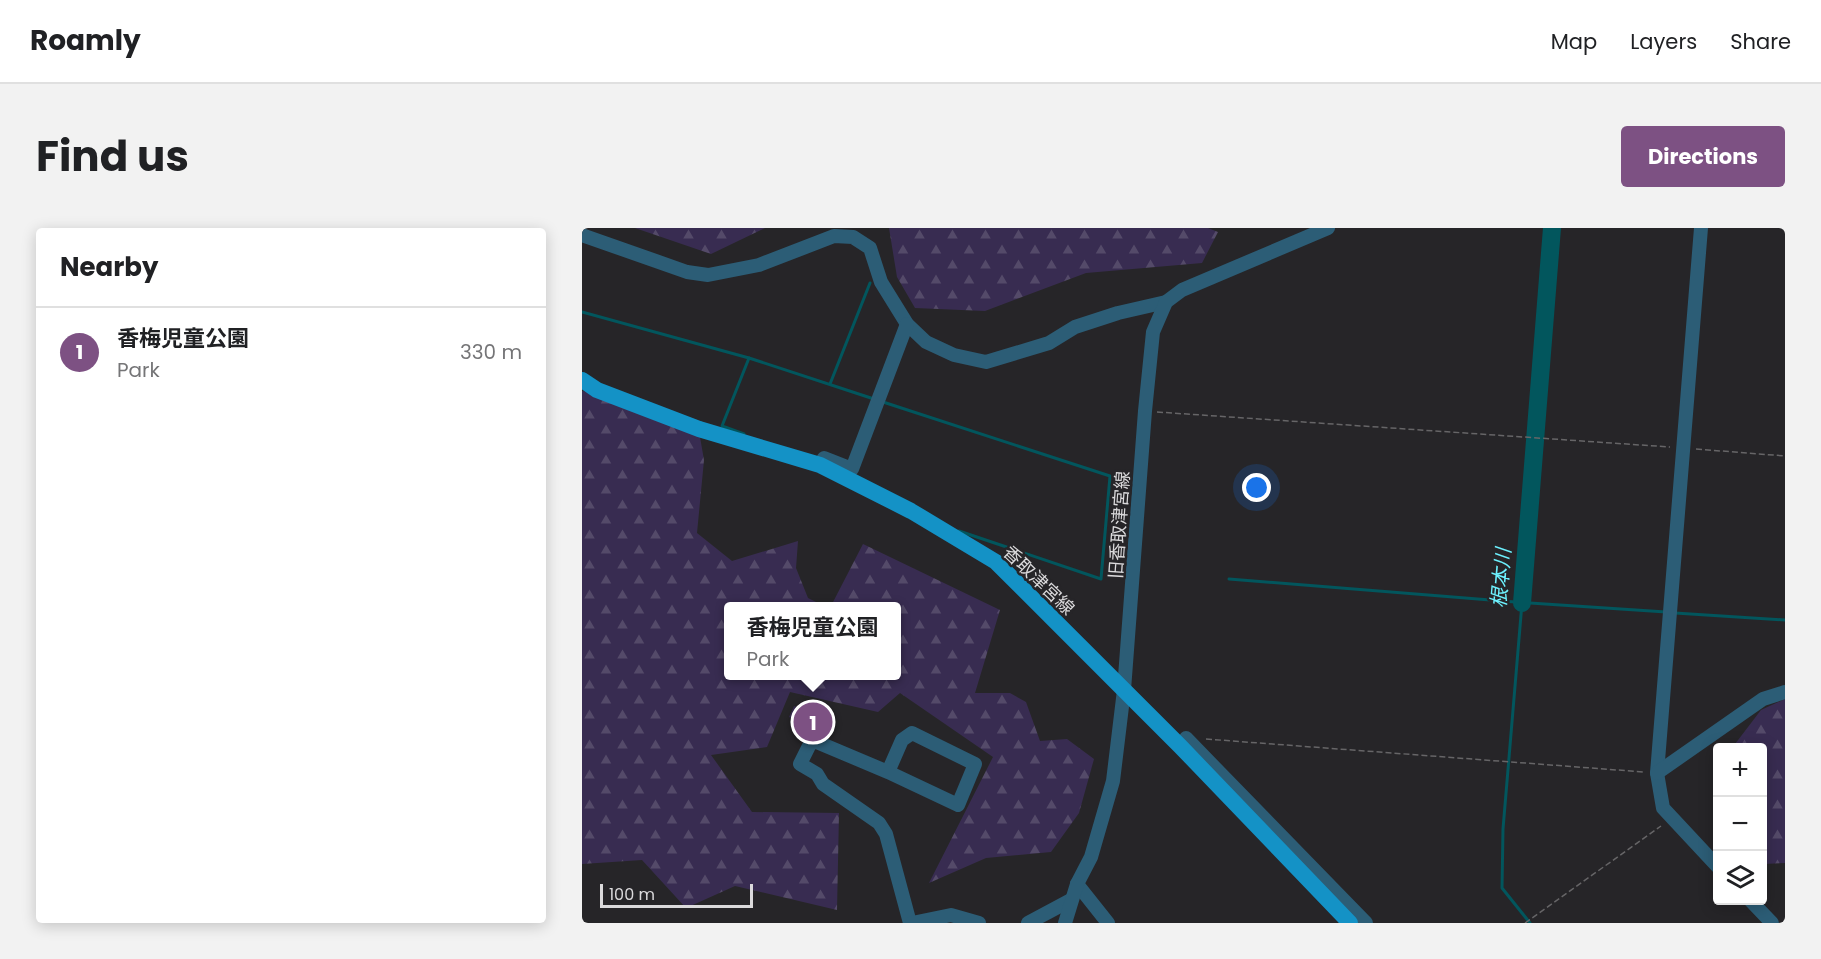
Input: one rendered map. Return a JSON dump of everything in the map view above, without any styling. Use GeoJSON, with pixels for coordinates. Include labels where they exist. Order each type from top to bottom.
{"type":"FeatureCollection","features":[{"type":"Feature","properties":{"kind":"main road","name":"香取津宮線"},"geometry":{"type":"LineString","coordinates":[[582,380],[597,390],[699,429],[820,465],[910,511],[996,562],[1350,923]]}},
{"type":"Feature","properties":{"kind":"street"},"geometry":{"type":"LineString","coordinates":[[582,235],[687,272],[708,275],[759,265],[834,236],[853,237],[870,248],[881,282],[907,324],[926,342],[954,355],[986,362],[1049,343],[1075,327],[1118,313],[1166,302],[1182,290],[1328,228]]}},
{"type":"Feature","properties":{"kind":"street"},"geometry":{"type":"LineString","coordinates":[[1701,228],[1658,773],[1663,808],[1713,862]]}},
{"type":"Feature","properties":{"kind":"street","name":"旧香取津宮線"},"geometry":{"type":"LineString","coordinates":[[1065,923],[1077,884],[1091,857],[1113,781],[1124,690],[1145,411],[1154,332],[1166,302]]}},
{"type":"Feature","properties":{"kind":"street"},"geometry":{"type":"LineString","coordinates":[[820,465],[824,458],[852,469],[907,324]]}},
{"type":"Feature","properties":{"kind":"street"},"geometry":{"type":"LineString","coordinates":[[1658,773],[1763,699],[1785,692]]}},
{"type":"Feature","properties":{"kind":"street"},"geometry":{"type":"LineString","coordinates":[[888,772],[902,740],[912,734],[975,764],[958,805],[812,740],[800,765],[817,774],[823,784],[879,823],[886,834],[911,923],[951,915],[979,923]]}},
{"type":"Feature","properties":{"kind":"street"},"geometry":{"type":"LineString","coordinates":[[1186,738],[1366,923]]}},
{"type":"Feature","properties":{"kind":"street"},"geometry":{"type":"LineString","coordinates":[[1077,884],[1108,923]]}},
{"type":"Feature","properties":{"kind":"street"},"geometry":{"type":"LineString","coordinates":[[1028,923],[1071,900]]}},
{"type":"Feature","properties":{"kind":"street"},"geometry":{"type":"LineString","coordinates":[[1755,905],[1772,923]]}},
{"type":"Feature","properties":{"kind":"path"},"geometry":{"type":"LineString","coordinates":[[1145,411],[1785,456]]}},
{"type":"Feature","properties":{"kind":"path"},"geometry":{"type":"LineString","coordinates":[[1186,738],[1658,773]]}},
{"type":"Feature","properties":{"kind":"path"},"geometry":{"type":"LineString","coordinates":[[1526,923],[1671,818]]}},
{"type":"Feature","properties":{"kind":"green space"},"geometry":{"type":"Polygon","coordinates":[[[635,228],[765,228],[711,254],[635,228]]]}},
{"type":"Feature","properties":{"kind":"green space"},"geometry":{"type":"Polygon","coordinates":[[[889,228],[1208,228],[1218,232],[1202,263],[1086,273],[985,311],[915,308],[897,277],[889,228]]]}},
{"type":"Feature","properties":{"kind":"green space"},"geometry":{"type":"Polygon","coordinates":[[[582,391],[630,397],[697,420],[704,460],[697,533],[732,561],[798,541],[796,568],[808,598],[816,602],[724,602],[724,680],[901,680],[901,602],[833,602],[863,544],[1000,610],[975,693],[1010,693],[1026,702],[1040,741],[1067,739],[1094,759],[1079,813],[1051,852],[986,858],[929,883],[993,757],[900,693],[878,712],[790,692],[767,747],[711,755],[752,812],[839,813],[837,910],[735,886],[686,908],[642,860],[582,864],[582,391]]]}},
{"type":"Feature","properties":{"kind":"green space"},"geometry":{"type":"Polygon","coordinates":[[[1785,699],[1785,863],[1767,864],[1767,743],[1736,743],[1761,710],[1785,699]]]}},
{"type":"Feature","properties":{"kind":"green space"},"geometry":{"type":"Polygon","coordinates":[[[794,706],[826,718],[818,738],[810,734],[813,726],[789,717],[794,706]]]}},
{"type":"Feature","properties":{"kind":"waterway","name":"根本川"},"geometry":{"type":"LineString","coordinates":[[1522,603],[1552,228]]}},
{"type":"Feature","properties":{"kind":"waterway"},"geometry":{"type":"LineString","coordinates":[[830,384],[870,283]]}},
{"type":"Feature","properties":{"kind":"waterway"},"geometry":{"type":"LineString","coordinates":[[582,312],[749,358],[874,399]]}},
{"type":"Feature","properties":{"kind":"waterway"},"geometry":{"type":"LineString","coordinates":[[744,434],[722,426],[749,358]]}},
{"type":"Feature","properties":{"kind":"waterway"},"geometry":{"type":"LineString","coordinates":[[883,402],[1110,476],[1101,579],[959,531]]}},
{"type":"Feature","properties":{"kind":"waterway"},"geometry":{"type":"LineString","coordinates":[[1229,579],[1515,602]]}},
{"type":"Feature","properties":{"kind":"waterway","name":"根本川"},"geometry":{"type":"LineString","coordinates":[[1522,603],[1503,829],[1502,888],[1530,923]]}},
{"type":"Feature","properties":{"kind":"waterway"},"geometry":{"type":"LineString","coordinates":[[1530,603],[1666,612]]}},
{"type":"Feature","properties":{"kind":"waterway"},"geometry":{"type":"LineString","coordinates":[[1675,613],[1785,620]]}},
{"type":"Feature","properties":{"kind":"place","name":"香梅児童公園"},"geometry":{"type":"Point","coordinates":[813,722]}}]}
